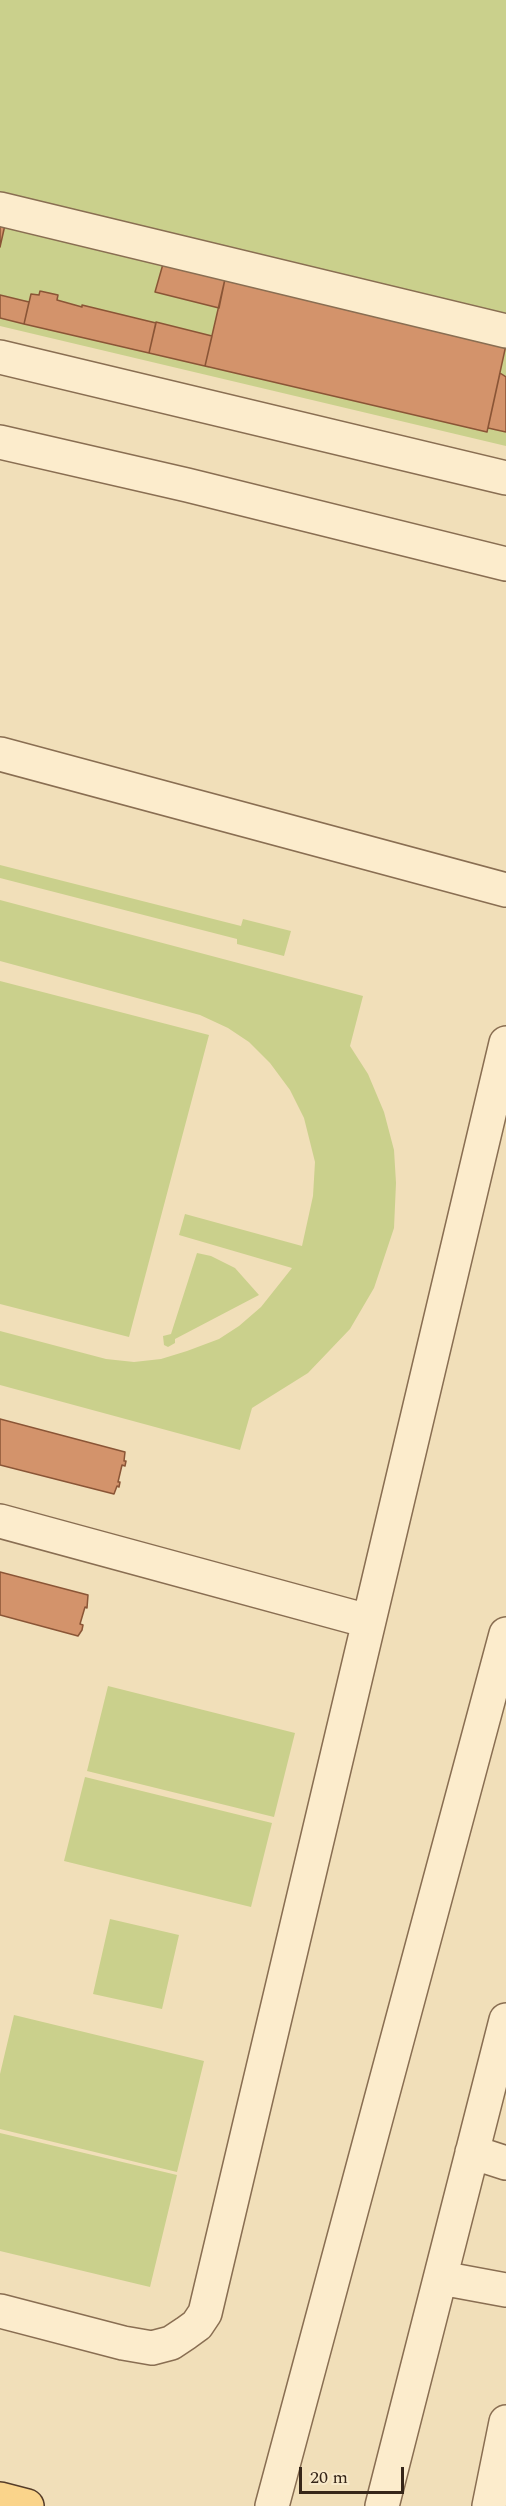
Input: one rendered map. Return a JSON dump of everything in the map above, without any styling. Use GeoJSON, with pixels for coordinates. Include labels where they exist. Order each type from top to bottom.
{"type":"FeatureCollection","features":[{"type":"Feature","properties":{"kind":"main road"},"geometry":{"type":"LineString","coordinates":[[0,2499],[27,2506]]}},
{"type":"Feature","properties":{"kind":"street"},"geometry":{"type":"LineString","coordinates":[[0,209],[506,331]]}},
{"type":"Feature","properties":{"kind":"street"},"geometry":{"type":"LineString","coordinates":[[0,357],[506,478]]}},
{"type":"Feature","properties":{"kind":"street"},"geometry":{"type":"LineString","coordinates":[[0,380],[19,371],[37,367]]}},
{"type":"Feature","properties":{"kind":"street"},"geometry":{"type":"LineString","coordinates":[[0,442],[187,485],[506,564]]}},
{"type":"Feature","properties":{"kind":"street"},"geometry":{"type":"LineString","coordinates":[[0,754],[506,890]]}},
{"type":"Feature","properties":{"kind":"street"},"geometry":{"type":"LineString","coordinates":[[0,2311],[123,2343],[152,2348],[171,2343],[197,2325],[205,2313],[506,1043]]}},
{"type":"Feature","properties":{"kind":"street"},"geometry":{"type":"LineString","coordinates":[[0,1521],[368,1620]]}},
{"type":"Feature","properties":{"kind":"street"},"geometry":{"type":"LineString","coordinates":[[272,2506],[506,1634]]}},
{"type":"Feature","properties":{"kind":"street"},"geometry":{"type":"LineString","coordinates":[[382,2506],[506,2020]]}},
{"type":"Feature","properties":{"kind":"street"},"geometry":{"type":"LineString","coordinates":[[472,2152],[506,2163]]}},
{"type":"Feature","properties":{"kind":"street"},"geometry":{"type":"LineString","coordinates":[[441,2277],[506,2290]]}},
{"type":"Feature","properties":{"kind":"street"},"geometry":{"type":"LineString","coordinates":[[489,2506],[506,2422]]}},
{"type":"Feature","properties":{"kind":"green space"},"geometry":{"type":"Polygon","coordinates":[[[0,0],[506,0],[506,446],[0,326],[0,0]]]}},
{"type":"Feature","properties":{"kind":"green space"},"geometry":{"type":"Polygon","coordinates":[[[0,865],[241,926],[243,919],[291,931],[284,956],[237,944],[237,939],[0,878],[0,865]]]}},
{"type":"Feature","properties":{"kind":"green space"},"geometry":{"type":"Polygon","coordinates":[[[0,900],[363,996],[350,1046],[368,1074],[384,1112],[394,1150],[396,1183],[394,1228],[374,1288],[350,1329],[308,1373],[252,1408],[240,1450],[0,1385],[0,1331],[106,1359],[134,1362],[161,1359],[187,1351],[219,1339],[239,1326],[261,1307],[292,1268],[179,1235],[185,1214],[302,1246],[313,1196],[315,1162],[304,1118],[290,1090],[270,1063],[249,1042],[228,1028],[200,1015],[0,961],[0,900]]]}},
{"type":"Feature","properties":{"kind":"green space"},"geometry":{"type":"Polygon","coordinates":[[[0,981],[209,1035],[129,1337],[0,1304],[0,981]]]}},
{"type":"Feature","properties":{"kind":"green space"},"geometry":{"type":"Polygon","coordinates":[[[197,1253],[211,1256],[235,1268],[259,1295],[175,1339],[175,1343],[168,1347],[164,1345],[163,1336],[171,1334],[197,1253]]]}},
{"type":"Feature","properties":{"kind":"green space"},"geometry":{"type":"Polygon","coordinates":[[[108,1686],[295,1733],[274,1817],[87,1771],[108,1686]]]}},
{"type":"Feature","properties":{"kind":"green space"},"geometry":{"type":"Polygon","coordinates":[[[85,1777],[272,1823],[251,1907],[64,1861],[85,1777]]]}},
{"type":"Feature","properties":{"kind":"green space"},"geometry":{"type":"Polygon","coordinates":[[[110,1919],[179,1935],[162,2009],[93,1994],[110,1919]]]}},
{"type":"Feature","properties":{"kind":"green space"},"geometry":{"type":"Polygon","coordinates":[[[14,2015],[204,2061],[177,2172],[0,2129],[0,2074],[14,2015]]]}},
{"type":"Feature","properties":{"kind":"green space"},"geometry":{"type":"Polygon","coordinates":[[[0,2133],[177,2175],[150,2287],[0,2251],[0,2133]]]}},
{"type":"Feature","properties":{"kind":"building"},"geometry":{"type":"Polygon","coordinates":[[[0,224],[5,225],[0,247],[0,224]]]}},
{"type":"Feature","properties":{"kind":"building"},"geometry":{"type":"Polygon","coordinates":[[[163,264],[225,279],[219,308],[155,292],[163,264]]]}},
{"type":"Feature","properties":{"kind":"building"},"geometry":{"type":"Polygon","coordinates":[[[225,279],[506,345],[487,432],[205,366],[225,279]]]}},
{"type":"Feature","properties":{"kind":"building"},"geometry":{"type":"Polygon","coordinates":[[[40,291],[58,295],[57,300],[82,307],[82,305],[156,323],[149,353],[24,324],[31,294],[39,295],[40,291]]]}},
{"type":"Feature","properties":{"kind":"building"},"geometry":{"type":"Polygon","coordinates":[[[0,295],[29,302],[24,324],[0,318],[0,295]]]}},
{"type":"Feature","properties":{"kind":"building"},"geometry":{"type":"Polygon","coordinates":[[[156,322],[212,336],[205,366],[209,367],[149,353],[156,322]]]}},
{"type":"Feature","properties":{"kind":"building"},"geometry":{"type":"Polygon","coordinates":[[[500,373],[506,377],[506,432],[488,428],[500,373]]]}},
{"type":"Feature","properties":{"kind":"building"},"geometry":{"type":"Polygon","coordinates":[[[0,1419],[125,1452],[124,1461],[126,1461],[125,1466],[122,1465],[119,1487],[117,1486],[114,1494],[0,1465],[0,1419]]]}},
{"type":"Feature","properties":{"kind":"building"},"geometry":{"type":"Polygon","coordinates":[[[0,1572],[88,1595],[87,1608],[85,1607],[80,1624],[83,1625],[82,1630],[78,1636],[0,1615],[0,1572]]]}}]}
